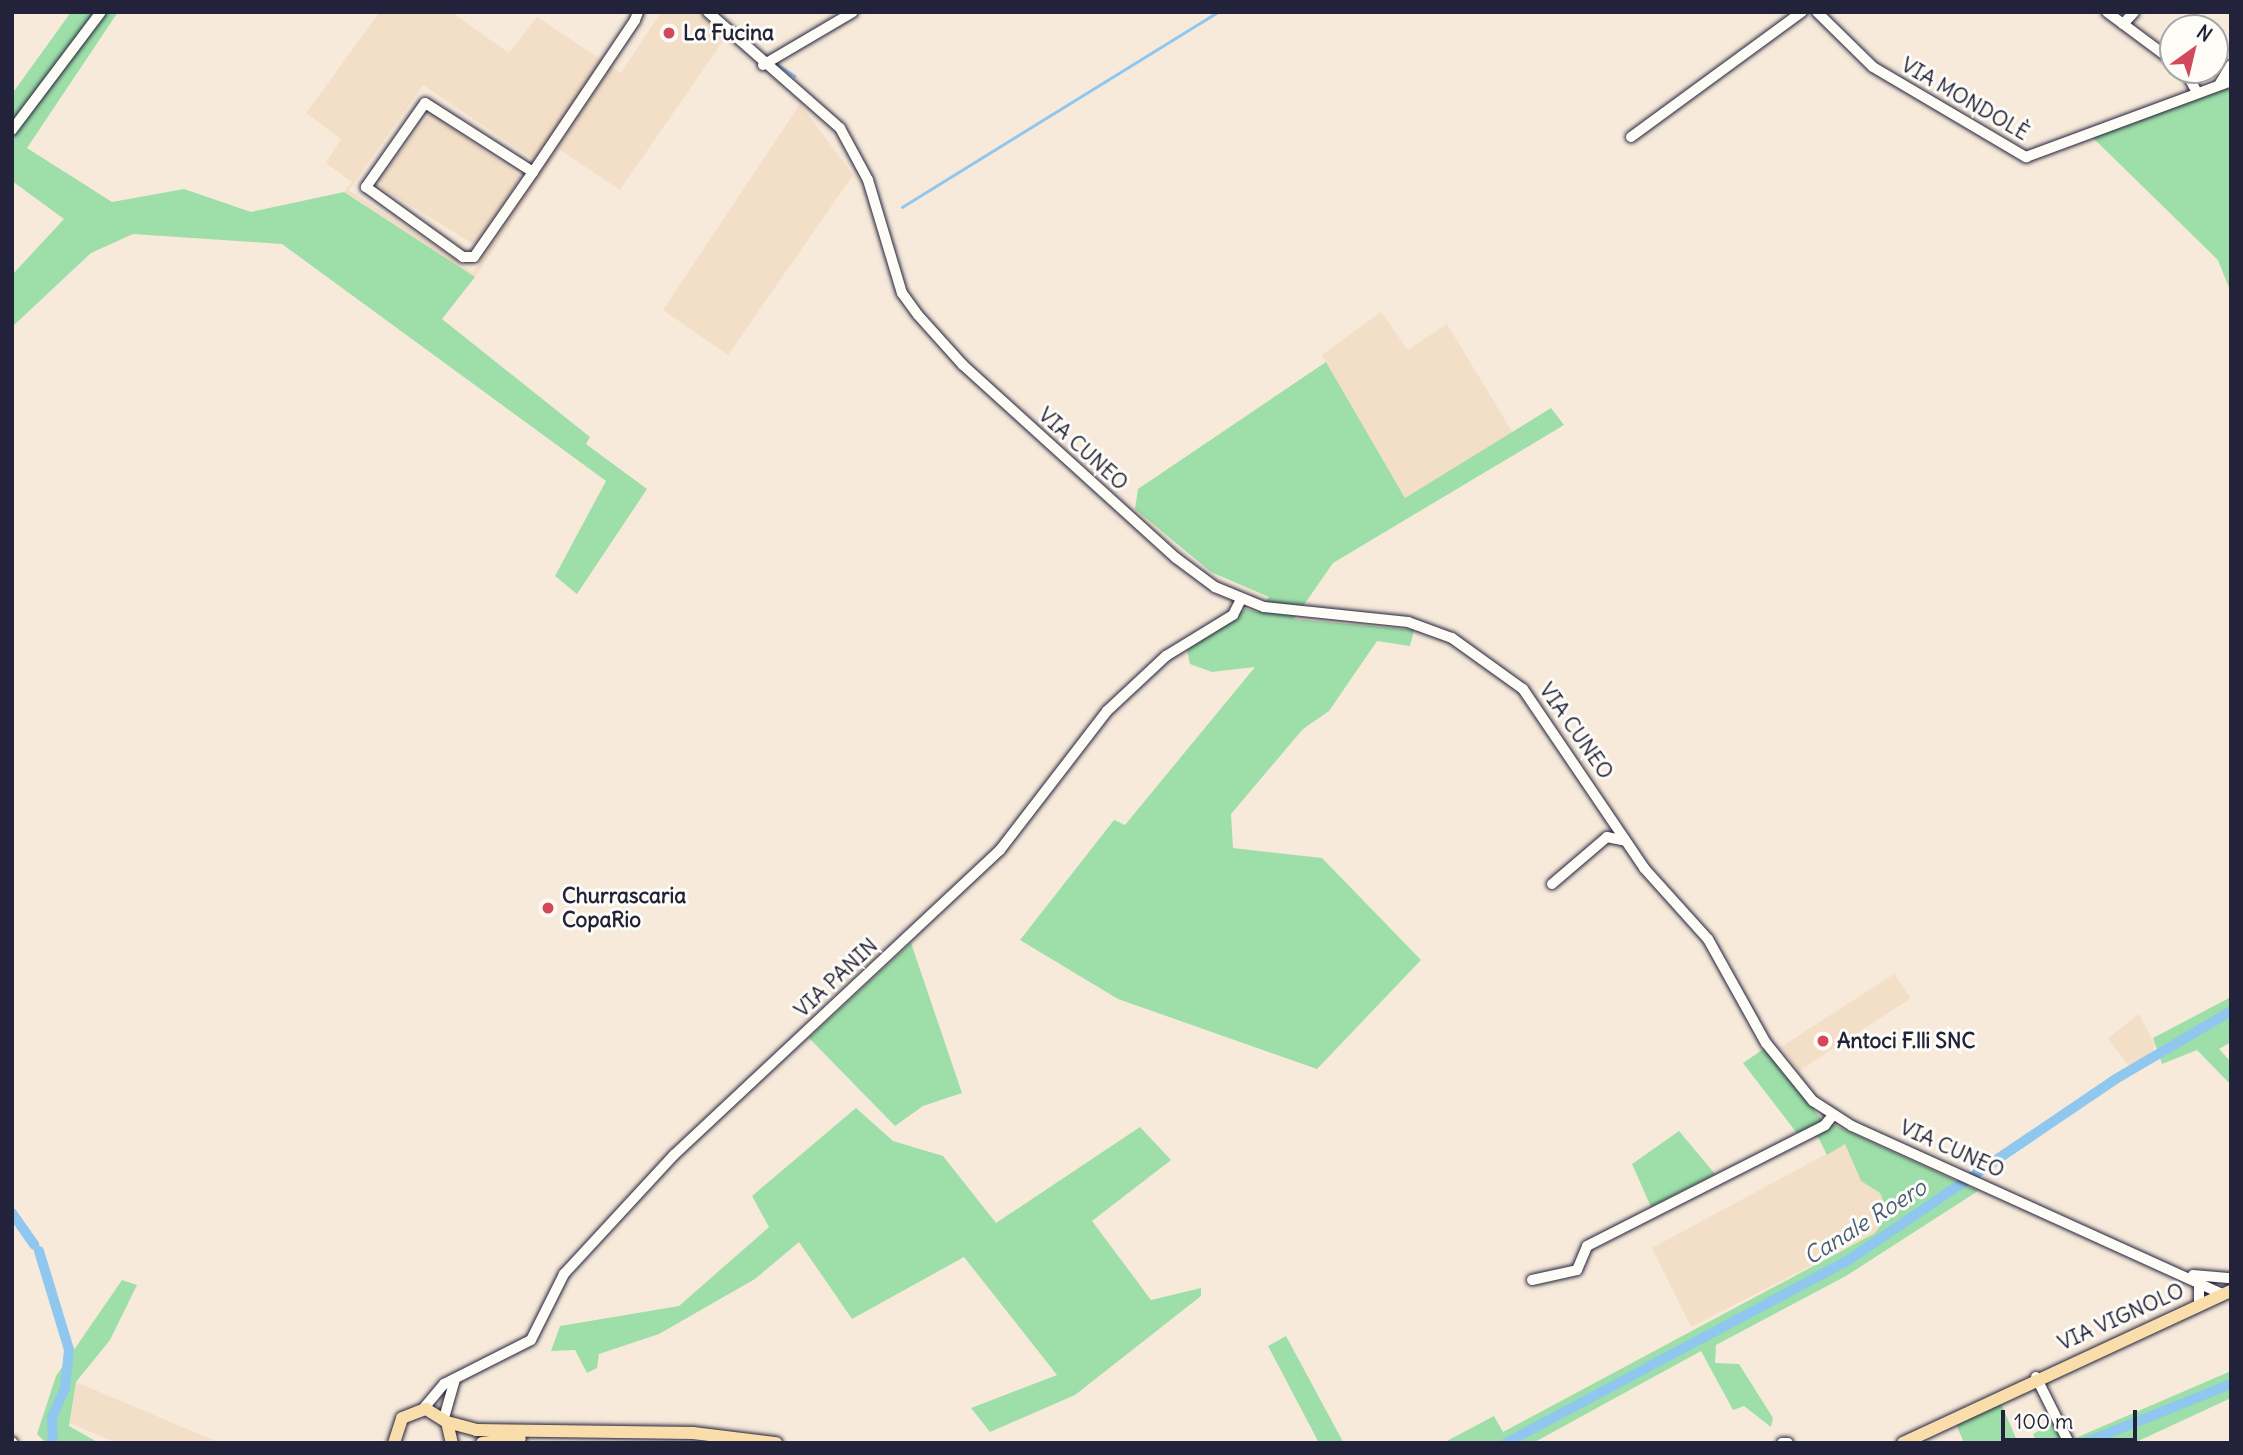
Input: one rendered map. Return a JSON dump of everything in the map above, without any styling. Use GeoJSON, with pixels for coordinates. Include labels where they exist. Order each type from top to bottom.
{"type":"FeatureCollection","features":[{"type":"Feature","properties":{"kind":"main road","name":"VIA VIGNOLO"},"geometry":{"type":"LineString","coordinates":[[1903,1443],[2036,1376],[2226,1293]]}},
{"type":"Feature","properties":{"kind":"main road"},"geometry":{"type":"LineString","coordinates":[[390,1440],[402,1418],[423,1409],[476,1430],[693,1433],[776,1443]]}},
{"type":"Feature","properties":{"kind":"main road"},"geometry":{"type":"LineString","coordinates":[[446,1420],[452,1443]]}},
{"type":"Feature","properties":{"kind":"main road"},"geometry":{"type":"LineString","coordinates":[[482,1443],[563,1433]]}},
{"type":"Feature","properties":{"kind":"street"},"geometry":{"type":"LineString","coordinates":[[12,130],[101,12]]}},
{"type":"Feature","properties":{"kind":"street"},"geometry":{"type":"LineString","coordinates":[[533,172],[425,103],[366,187],[468,258],[533,172],[638,12]]}},
{"type":"Feature","properties":{"kind":"street","name":"VIA CUNEO"},"geometry":{"type":"LineString","coordinates":[[708,12],[763,65],[821,108],[855,149],[902,293],[918,316],[962,365],[1176,558],[1241,599],[1296,612],[1408,622],[1480,653],[1539,709],[1626,841],[1708,939],[1776,1056],[1813,1101],[1833,1115],[2226,1293]]}},
{"type":"Feature","properties":{"kind":"street"},"geometry":{"type":"LineString","coordinates":[[763,65],[853,12]]}},
{"type":"Feature","properties":{"kind":"street"},"geometry":{"type":"LineString","coordinates":[[1631,136],[1802,12]]}},
{"type":"Feature","properties":{"kind":"street","name":"VIA MONDOLÈ"},"geometry":{"type":"LineString","coordinates":[[1817,12],[1873,67],[2026,157],[2196,91],[2231,81]]}},
{"type":"Feature","properties":{"kind":"street"},"geometry":{"type":"LineString","coordinates":[[2107,12],[2159,51]]}},
{"type":"Feature","properties":{"kind":"street"},"geometry":{"type":"LineString","coordinates":[[2123,24],[2134,12]]}},
{"type":"Feature","properties":{"kind":"street"},"geometry":{"type":"LineString","coordinates":[[2219,85],[2231,65]]}},
{"type":"Feature","properties":{"kind":"street"},"geometry":{"type":"LineString","coordinates":[[2192,84],[2196,91]]}},
{"type":"Feature","properties":{"kind":"street","name":"VIA PANIN"},"geometry":{"type":"LineString","coordinates":[[423,1409],[455,1379],[531,1340],[564,1274],[659,1171],[1000,850],[1107,711],[1166,656],[1233,615],[1241,599]]}},
{"type":"Feature","properties":{"kind":"street"},"geometry":{"type":"LineString","coordinates":[[1552,884],[1606,837],[1613,821]]}},
{"type":"Feature","properties":{"kind":"street"},"geometry":{"type":"LineString","coordinates":[[1606,837],[1626,841]]}},
{"type":"Feature","properties":{"kind":"street"},"geometry":{"type":"LineString","coordinates":[[1532,1280],[1577,1270],[1587,1246],[1825,1125],[1833,1115]]}},
{"type":"Feature","properties":{"kind":"street","name":"VIA CUNEO"},"geometry":{"type":"LineString","coordinates":[[2187,1274],[2231,1278]]}},
{"type":"Feature","properties":{"kind":"street"},"geometry":{"type":"LineString","coordinates":[[2214,1278],[2226,1293]]}},
{"type":"Feature","properties":{"kind":"street"},"geometry":{"type":"LineString","coordinates":[[2199,1281],[2199,1304]]}},
{"type":"Feature","properties":{"kind":"street"},"geometry":{"type":"LineString","coordinates":[[2036,1376],[2069,1443]]}},
{"type":"Feature","properties":{"kind":"street"},"geometry":{"type":"LineString","coordinates":[[446,1420],[455,1379]]}},
{"type":"Feature","properties":{"kind":"street"},"geometry":{"type":"LineString","coordinates":[[1782,1443],[1788,1443]]}},
{"type":"Feature","properties":{"kind":"shaded area"},"geometry":{"type":"Polygon","coordinates":[[[380,12],[451,12],[509,53],[537,17],[621,73],[661,12],[700,12],[725,38],[620,190],[560,150],[475,277],[344,192],[352,182],[326,163],[341,139],[306,113],[380,12]],[[599,65],[536,161],[423,85],[349,190],[473,272],[608,72],[599,65]]]}},
{"type":"Feature","properties":{"kind":"shaded area"},"geometry":{"type":"Polygon","coordinates":[[[800,104],[853,175],[728,355],[663,310],[800,104]]]}},
{"type":"Feature","properties":{"kind":"shaded area"},"geometry":{"type":"Polygon","coordinates":[[[431,113],[521,177],[475,245],[382,188],[379,179],[431,113]]]}},
{"type":"Feature","properties":{"kind":"shaded area"},"geometry":{"type":"Polygon","coordinates":[[[1381,312],[1408,350],[1447,324],[1513,433],[1405,498],[1322,355],[1381,312]]]}},
{"type":"Feature","properties":{"kind":"shaded area"},"geometry":{"type":"Polygon","coordinates":[[[1894,974],[1911,998],[1799,1071],[1781,1047],[1894,974]]]}},
{"type":"Feature","properties":{"kind":"shaded area"},"geometry":{"type":"Polygon","coordinates":[[[2139,1014],[2155,1045],[2150,1060],[2130,1068],[2108,1038],[2139,1014]]]}},
{"type":"Feature","properties":{"kind":"shaded area"},"geometry":{"type":"Polygon","coordinates":[[[1845,1144],[1861,1181],[1880,1193],[1889,1214],[1875,1233],[1691,1327],[1652,1248],[1845,1144]]]}},
{"type":"Feature","properties":{"kind":"shaded area"},"geometry":{"type":"Polygon","coordinates":[[[76,1382],[220,1443],[116,1443],[70,1423],[76,1382]]]}},
{"type":"Feature","properties":{"kind":"green space"},"geometry":{"type":"Polygon","coordinates":[[[71,12],[118,12],[27,148],[112,202],[184,189],[251,212],[344,192],[475,277],[442,319],[590,437],[586,444],[647,489],[577,594],[555,576],[606,481],[282,244],[133,234],[91,253],[12,327],[12,275],[64,219],[12,181],[12,94],[71,12]]]}},
{"type":"Feature","properties":{"kind":"green space"},"geometry":{"type":"Polygon","coordinates":[[[2231,87],[2231,293],[2218,260],[2089,134],[2231,87]]]}},
{"type":"Feature","properties":{"kind":"green space"},"geometry":{"type":"Polygon","coordinates":[[[1326,362],[1405,498],[1551,408],[1564,425],[1333,563],[1294,619],[1414,630],[1410,646],[1377,641],[1329,711],[1303,729],[1231,814],[1233,848],[1322,858],[1421,960],[1317,1069],[1118,999],[1020,940],[1114,820],[1125,825],[1255,667],[1212,672],[1190,664],[1187,650],[1245,609],[1258,612],[1269,597],[1211,572],[1135,509],[1138,489],[1326,362]]]}},
{"type":"Feature","properties":{"kind":"green space"},"geometry":{"type":"Polygon","coordinates":[[[911,943],[962,1093],[923,1106],[895,1126],[809,1038],[911,943]]]}},
{"type":"Feature","properties":{"kind":"green space"},"geometry":{"type":"Polygon","coordinates":[[[2231,997],[2231,1042],[2219,1049],[2231,1062],[2231,1085],[2197,1050],[2162,1064],[2153,1038],[2231,997]]]}},
{"type":"Feature","properties":{"kind":"green space"},"geometry":{"type":"Polygon","coordinates":[[[1765,1048],[1821,1119],[1978,1191],[1846,1276],[1716,1345],[1715,1363],[1739,1364],[1773,1418],[1771,1427],[1744,1406],[1733,1410],[1701,1351],[1533,1443],[1443,1443],[1494,1416],[1503,1432],[1875,1233],[1889,1214],[1880,1193],[1861,1181],[1845,1144],[1827,1155],[1818,1137],[1796,1132],[1743,1063],[1765,1048]]]}},
{"type":"Feature","properties":{"kind":"green space"},"geometry":{"type":"Polygon","coordinates":[[[856,1108],[893,1141],[943,1156],[996,1223],[1140,1127],[1171,1160],[1092,1221],[1151,1300],[1201,1288],[1201,1296],[1075,1395],[990,1432],[971,1408],[1057,1375],[964,1257],[852,1319],[799,1242],[755,1279],[659,1334],[599,1354],[597,1368],[587,1373],[575,1350],[551,1351],[560,1326],[679,1306],[769,1227],[752,1196],[856,1108]]]}},
{"type":"Feature","properties":{"kind":"green space"},"geometry":{"type":"Polygon","coordinates":[[[1679,1131],[1715,1174],[1651,1207],[1632,1164],[1679,1131]]]}},
{"type":"Feature","properties":{"kind":"green space"},"geometry":{"type":"Polygon","coordinates":[[[122,1280],[137,1285],[110,1340],[76,1382],[69,1426],[99,1443],[46,1443],[37,1434],[56,1376],[122,1280]]]}},
{"type":"Feature","properties":{"kind":"green space"},"geometry":{"type":"Polygon","coordinates":[[[1286,1336],[1344,1443],[1319,1443],[1268,1346],[1286,1336]]]}},
{"type":"Feature","properties":{"kind":"green space"},"geometry":{"type":"Polygon","coordinates":[[[2231,1371],[2231,1398],[2134,1443],[2064,1443],[2231,1371]]]}},
{"type":"Feature","properties":{"kind":"green space"},"geometry":{"type":"Polygon","coordinates":[[[2001,1403],[2018,1443],[1964,1443],[1956,1424],[2001,1403]]]}},
{"type":"Feature","properties":{"kind":"green space"},"geometry":{"type":"Polygon","coordinates":[[[2053,1423],[2064,1443],[2037,1443],[2033,1434],[2053,1423]]]}},
{"type":"Feature","properties":{"kind":"waterway"},"geometry":{"type":"LineString","coordinates":[[902,207],[1218,12]]}},
{"type":"Feature","properties":{"kind":"waterway"},"geometry":{"type":"LineString","coordinates":[[774,62],[795,76]]}},
{"type":"Feature","properties":{"kind":"waterway","name":"Canale Roero"},"geometry":{"type":"LineString","coordinates":[[1506,1443],[1847,1261],[2114,1080],[2231,1011]]}},
{"type":"Feature","properties":{"kind":"waterway"},"geometry":{"type":"LineString","coordinates":[[12,1213],[34,1245]]}},
{"type":"Feature","properties":{"kind":"waterway"},"geometry":{"type":"LineString","coordinates":[[39,1251],[69,1350],[65,1388],[52,1417],[53,1443]]}},
{"type":"Feature","properties":{"kind":"waterway"},"geometry":{"type":"LineString","coordinates":[[2084,1443],[2231,1384]]}},
{"type":"Feature","properties":{"kind":"place","name":"La Fucina"},"geometry":{"type":"Point","coordinates":[669,33]}},
{"type":"Feature","properties":{"kind":"place","name":"Churrascaria CopaRio"},"geometry":{"type":"Point","coordinates":[548,908]}},
{"type":"Feature","properties":{"kind":"place","name":"Antoci F.lli SNC"},"geometry":{"type":"Point","coordinates":[1823,1041]}}]}
